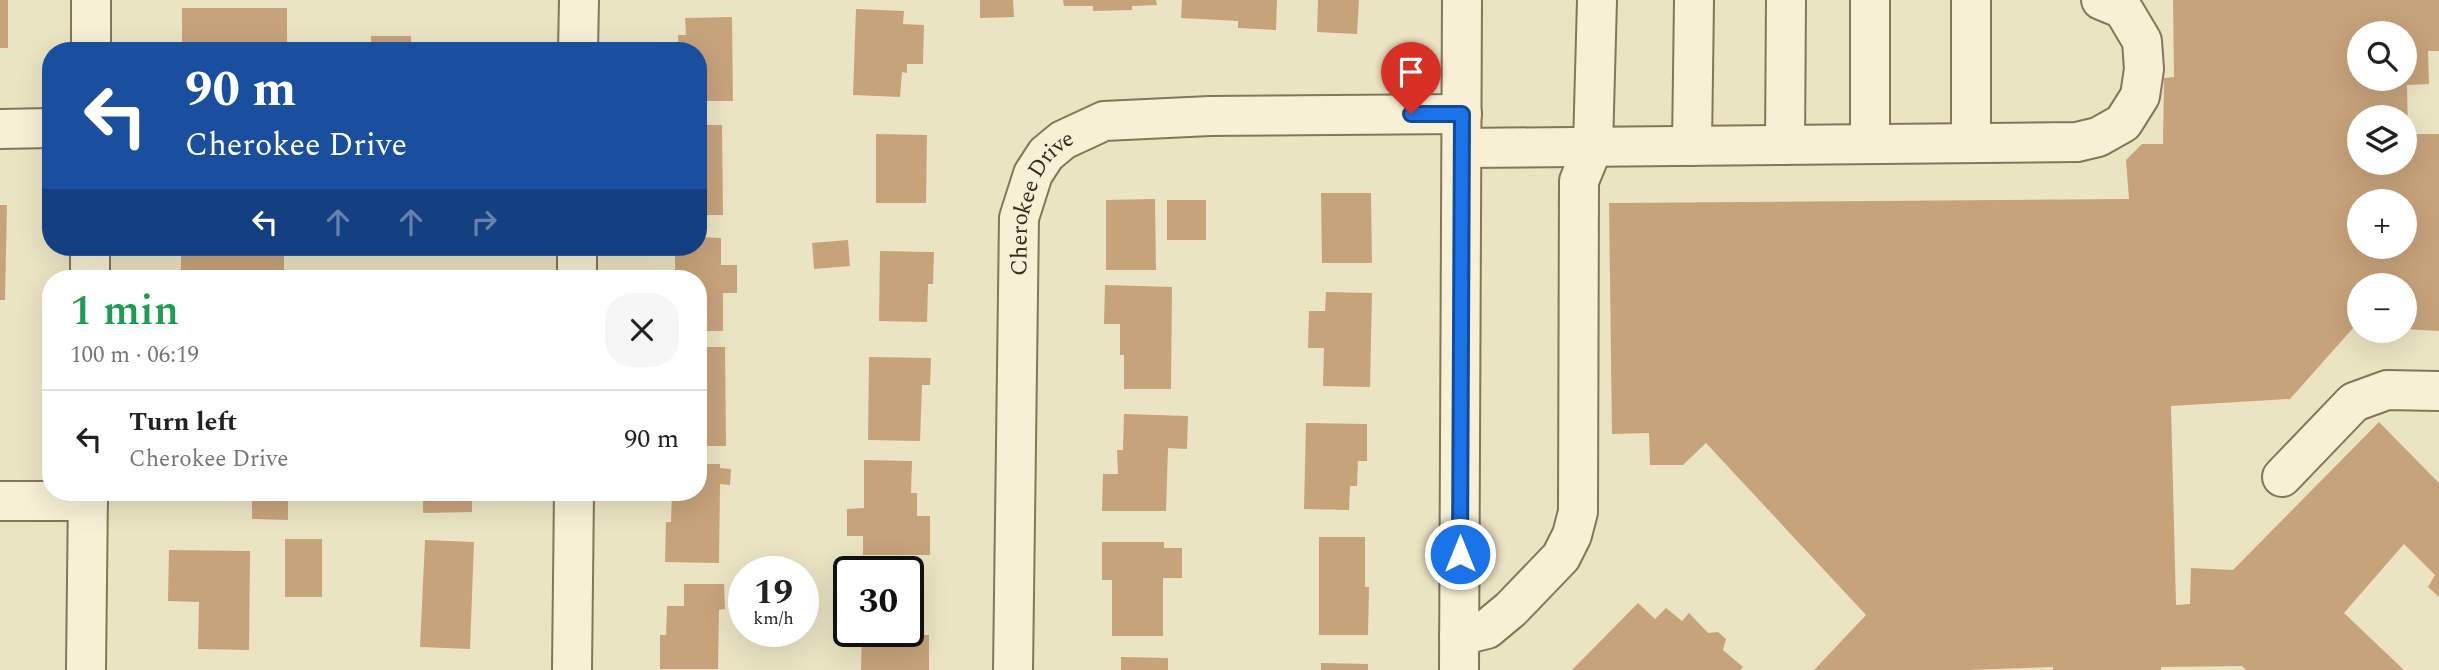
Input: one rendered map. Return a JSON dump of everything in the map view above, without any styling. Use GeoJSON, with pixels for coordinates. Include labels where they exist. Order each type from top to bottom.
{"type":"FeatureCollection","features":[{"type":"Feature","properties":{"kind":"street"},"geometry":{"type":"LineString","coordinates":[[91,0],[91,42]]}},
{"type":"Feature","properties":{"kind":"street"},"geometry":{"type":"LineString","coordinates":[[578,42],[579,0]]}},
{"type":"Feature","properties":{"kind":"street"},"geometry":{"type":"LineString","coordinates":[[1459,653],[1462,0]]}},
{"type":"Feature","properties":{"kind":"street"},"geometry":{"type":"LineString","coordinates":[[1459,653],[1511,610],[1561,558],[1572,535],[1578,512],[1579,181],[1593,147],[1597,0]]}},
{"type":"Feature","properties":{"kind":"street"},"geometry":{"type":"LineString","coordinates":[[1692,146],[1694,0]]}},
{"type":"Feature","properties":{"kind":"street"},"geometry":{"type":"LineString","coordinates":[[1785,145],[1786,0]]}},
{"type":"Feature","properties":{"kind":"street"},"geometry":{"type":"LineString","coordinates":[[1870,0],[1870,144]]}},
{"type":"Feature","properties":{"kind":"street"},"geometry":{"type":"LineString","coordinates":[[1971,0],[1971,143]]}},
{"type":"Feature","properties":{"kind":"street","name":"Cherokee Drive"},"geometry":{"type":"LineString","coordinates":[[1013,670],[1019,218],[1033,174],[1046,154],[1063,140],[1104,121],[1210,116],[1462,131],[1593,147],[2077,142],[2098,137],[2123,123],[2140,96],[2144,69],[2142,41],[2123,9],[2101,0]]}},
{"type":"Feature","properties":{"kind":"street"},"geometry":{"type":"LineString","coordinates":[[0,128],[42,128]]}},
{"type":"Feature","properties":{"kind":"street"},"geometry":{"type":"LineString","coordinates":[[2282,477],[2354,402],[2387,390],[2439,391]]}},
{"type":"Feature","properties":{"kind":"street"},"geometry":{"type":"LineString","coordinates":[[0,501],[42,499]]}},
{"type":"Feature","properties":{"kind":"street"},"geometry":{"type":"LineString","coordinates":[[86,670],[88,501]]}},
{"type":"Feature","properties":{"kind":"street"},"geometry":{"type":"LineString","coordinates":[[572,670],[574,501]]}},
{"type":"Feature","properties":{"kind":"building"},"geometry":{"type":"Polygon","coordinates":[[[0,0],[8,0],[8,48],[0,48],[0,0]]]}},
{"type":"Feature","properties":{"kind":"building"},"geometry":{"type":"Polygon","coordinates":[[[980,0],[1013,0],[1014,17],[980,18],[980,0]]]}},
{"type":"Feature","properties":{"kind":"building"},"geometry":{"type":"Polygon","coordinates":[[[1063,0],[1156,0],[1157,5],[1132,6],[1132,10],[1093,11],[1093,6],[1064,6],[1063,0]]]}},
{"type":"Feature","properties":{"kind":"building"},"geometry":{"type":"Polygon","coordinates":[[[1182,0],[1277,0],[1276,30],[1238,28],[1238,21],[1181,18],[1182,0]]]}},
{"type":"Feature","properties":{"kind":"building"},"geometry":{"type":"Polygon","coordinates":[[[1318,0],[1359,0],[1357,34],[1317,32],[1318,0]]]}},
{"type":"Feature","properties":{"kind":"building"},"geometry":{"type":"Polygon","coordinates":[[[2173,0],[2439,0],[2439,51],[2428,51],[2429,84],[2417,85],[2417,21],[2347,21],[2347,91],[2407,91],[2407,105],[2347,105],[2347,175],[2417,175],[2417,134],[2439,134],[2439,331],[2417,330],[2417,273],[2347,273],[2347,335],[2290,399],[2171,406],[2176,605],[2190,604],[2191,568],[2233,570],[2379,422],[2439,483],[2439,597],[2428,587],[2435,575],[2404,544],[2344,613],[2404,670],[2246,670],[2242,666],[2161,667],[2161,670],[2053,670],[2053,667],[1814,670],[1866,615],[1706,443],[1683,465],[1650,465],[1649,433],[1612,434],[1609,203],[2129,199],[2126,160],[2142,144],[2163,144],[2164,78],[2174,77],[2173,0]]]}},
{"type":"Feature","properties":{"kind":"building"},"geometry":{"type":"Polygon","coordinates":[[[182,8],[287,8],[287,42],[182,42],[182,8]]]}},
{"type":"Feature","properties":{"kind":"building"},"geometry":{"type":"Polygon","coordinates":[[[856,9],[904,11],[903,24],[924,25],[923,64],[907,64],[907,73],[902,72],[900,97],[853,95],[856,9]]]}},
{"type":"Feature","properties":{"kind":"building"},"geometry":{"type":"Polygon","coordinates":[[[732,17],[733,101],[707,101],[707,42],[678,42],[678,35],[686,35],[685,18],[732,17]]]}},
{"type":"Feature","properties":{"kind":"building"},"geometry":{"type":"Polygon","coordinates":[[[371,36],[411,36],[411,42],[371,42],[371,36]]]}},
{"type":"Feature","properties":{"kind":"building"},"geometry":{"type":"Polygon","coordinates":[[[707,125],[722,125],[723,215],[707,215],[707,125]]]}},
{"type":"Feature","properties":{"kind":"building"},"geometry":{"type":"Polygon","coordinates":[[[876,134],[927,135],[926,203],[876,203],[876,134]]]}},
{"type":"Feature","properties":{"kind":"building"},"geometry":{"type":"Polygon","coordinates":[[[1321,193],[1371,193],[1372,263],[1322,263],[1321,193]]]}},
{"type":"Feature","properties":{"kind":"building"},"geometry":{"type":"Polygon","coordinates":[[[1155,199],[1156,270],[1106,270],[1106,200],[1155,199]]]}},
{"type":"Feature","properties":{"kind":"building"},"geometry":{"type":"Polygon","coordinates":[[[1167,200],[1206,200],[1206,240],[1167,240],[1167,200]]]}},
{"type":"Feature","properties":{"kind":"building"},"geometry":{"type":"Polygon","coordinates":[[[0,205],[7,205],[5,300],[0,300],[0,205]]]}},
{"type":"Feature","properties":{"kind":"building"},"geometry":{"type":"Polygon","coordinates":[[[707,237],[721,238],[721,265],[737,265],[737,293],[723,293],[723,331],[707,331],[707,270],[675,270],[675,256],[707,256],[707,237]]]}},
{"type":"Feature","properties":{"kind":"building"},"geometry":{"type":"Polygon","coordinates":[[[848,240],[850,266],[814,269],[812,243],[848,240]]]}},
{"type":"Feature","properties":{"kind":"building"},"geometry":{"type":"Polygon","coordinates":[[[880,251],[934,252],[933,284],[928,284],[927,322],[879,321],[880,251]]]}},
{"type":"Feature","properties":{"kind":"building"},"geometry":{"type":"Polygon","coordinates":[[[181,256],[284,256],[284,270],[181,270],[181,256]]]}},
{"type":"Feature","properties":{"kind":"building"},"geometry":{"type":"Polygon","coordinates":[[[1105,285],[1172,287],[1171,389],[1124,389],[1120,324],[1104,324],[1105,285]]]}},
{"type":"Feature","properties":{"kind":"building"},"geometry":{"type":"Polygon","coordinates":[[[1326,292],[1372,293],[1370,387],[1323,386],[1324,348],[1308,348],[1309,311],[1325,311],[1326,292]]]}},
{"type":"Feature","properties":{"kind":"building"},"geometry":{"type":"Polygon","coordinates":[[[707,347],[725,347],[726,446],[707,446],[707,347]]]}},
{"type":"Feature","properties":{"kind":"building"},"geometry":{"type":"Polygon","coordinates":[[[869,357],[931,358],[930,385],[922,385],[920,441],[868,440],[869,357]]]}},
{"type":"Feature","properties":{"kind":"building"},"geometry":{"type":"Polygon","coordinates":[[[1124,414],[1188,416],[1187,449],[1168,448],[1166,511],[1102,511],[1103,474],[1118,474],[1117,450],[1123,450],[1124,414]]]}},
{"type":"Feature","properties":{"kind":"building"},"geometry":{"type":"Polygon","coordinates":[[[1306,423],[1367,424],[1367,461],[1358,461],[1357,486],[1350,486],[1349,510],[1304,509],[1306,423]]]}},
{"type":"Feature","properties":{"kind":"building"},"geometry":{"type":"Polygon","coordinates":[[[864,460],[912,461],[911,493],[917,493],[917,516],[930,516],[930,555],[863,555],[863,536],[847,536],[847,509],[864,508],[864,460]]]}},
{"type":"Feature","properties":{"kind":"building"},"geometry":{"type":"Polygon","coordinates":[[[707,464],[720,464],[720,468],[731,469],[730,485],[720,484],[719,563],[665,562],[666,522],[671,522],[672,501],[707,501],[707,464]]]}},
{"type":"Feature","properties":{"kind":"building"},"geometry":{"type":"Polygon","coordinates":[[[252,501],[288,501],[288,520],[252,519],[252,501]]]}},
{"type":"Feature","properties":{"kind":"building"},"geometry":{"type":"Polygon","coordinates":[[[423,501],[472,501],[472,512],[423,513],[423,501]]]}},
{"type":"Feature","properties":{"kind":"building"},"geometry":{"type":"Polygon","coordinates":[[[1319,537],[1365,537],[1365,587],[1369,587],[1368,635],[1319,635],[1319,537]]]}},
{"type":"Feature","properties":{"kind":"building"},"geometry":{"type":"Polygon","coordinates":[[[285,539],[322,539],[322,597],[285,597],[285,539]]]}},
{"type":"Feature","properties":{"kind":"building"},"geometry":{"type":"Polygon","coordinates":[[[425,540],[474,542],[470,649],[420,647],[425,540]]]}},
{"type":"Feature","properties":{"kind":"building"},"geometry":{"type":"Polygon","coordinates":[[[1102,542],[1164,542],[1164,548],[1182,548],[1182,578],[1163,578],[1163,636],[1112,636],[1112,580],[1102,580],[1102,542]]]}},
{"type":"Feature","properties":{"kind":"building"},"geometry":{"type":"Polygon","coordinates":[[[169,550],[250,551],[249,650],[198,649],[199,602],[168,601],[169,550]]]}},
{"type":"Feature","properties":{"kind":"building"},"geometry":{"type":"Polygon","coordinates":[[[684,584],[724,584],[725,609],[719,610],[718,669],[660,669],[660,635],[666,635],[667,606],[684,606],[684,584]]]}},
{"type":"Feature","properties":{"kind":"building"},"geometry":{"type":"Polygon","coordinates":[[[1638,603],[1655,619],[1666,608],[1682,621],[1689,613],[1708,633],[1718,632],[1726,639],[1723,650],[1743,667],[1740,670],[1572,670],[1638,603]]]}},
{"type":"Feature","properties":{"kind":"building"},"geometry":{"type":"Polygon","coordinates":[[[924,635],[929,635],[929,670],[861,670],[862,647],[924,647],[924,635]]]}},
{"type":"Feature","properties":{"kind":"building"},"geometry":{"type":"Polygon","coordinates":[[[1121,657],[1168,658],[1168,670],[1121,670],[1121,657]]]}},
{"type":"Feature","properties":{"kind":"building"},"geometry":{"type":"Polygon","coordinates":[[[1321,663],[1368,664],[1368,670],[1321,670],[1321,663]]]}},
{"type":"Feature","properties":{"kind":"route"},"geometry":{"type":"LineString","coordinates":[[1411,114],[1462,114],[1460,554]]}}]}
